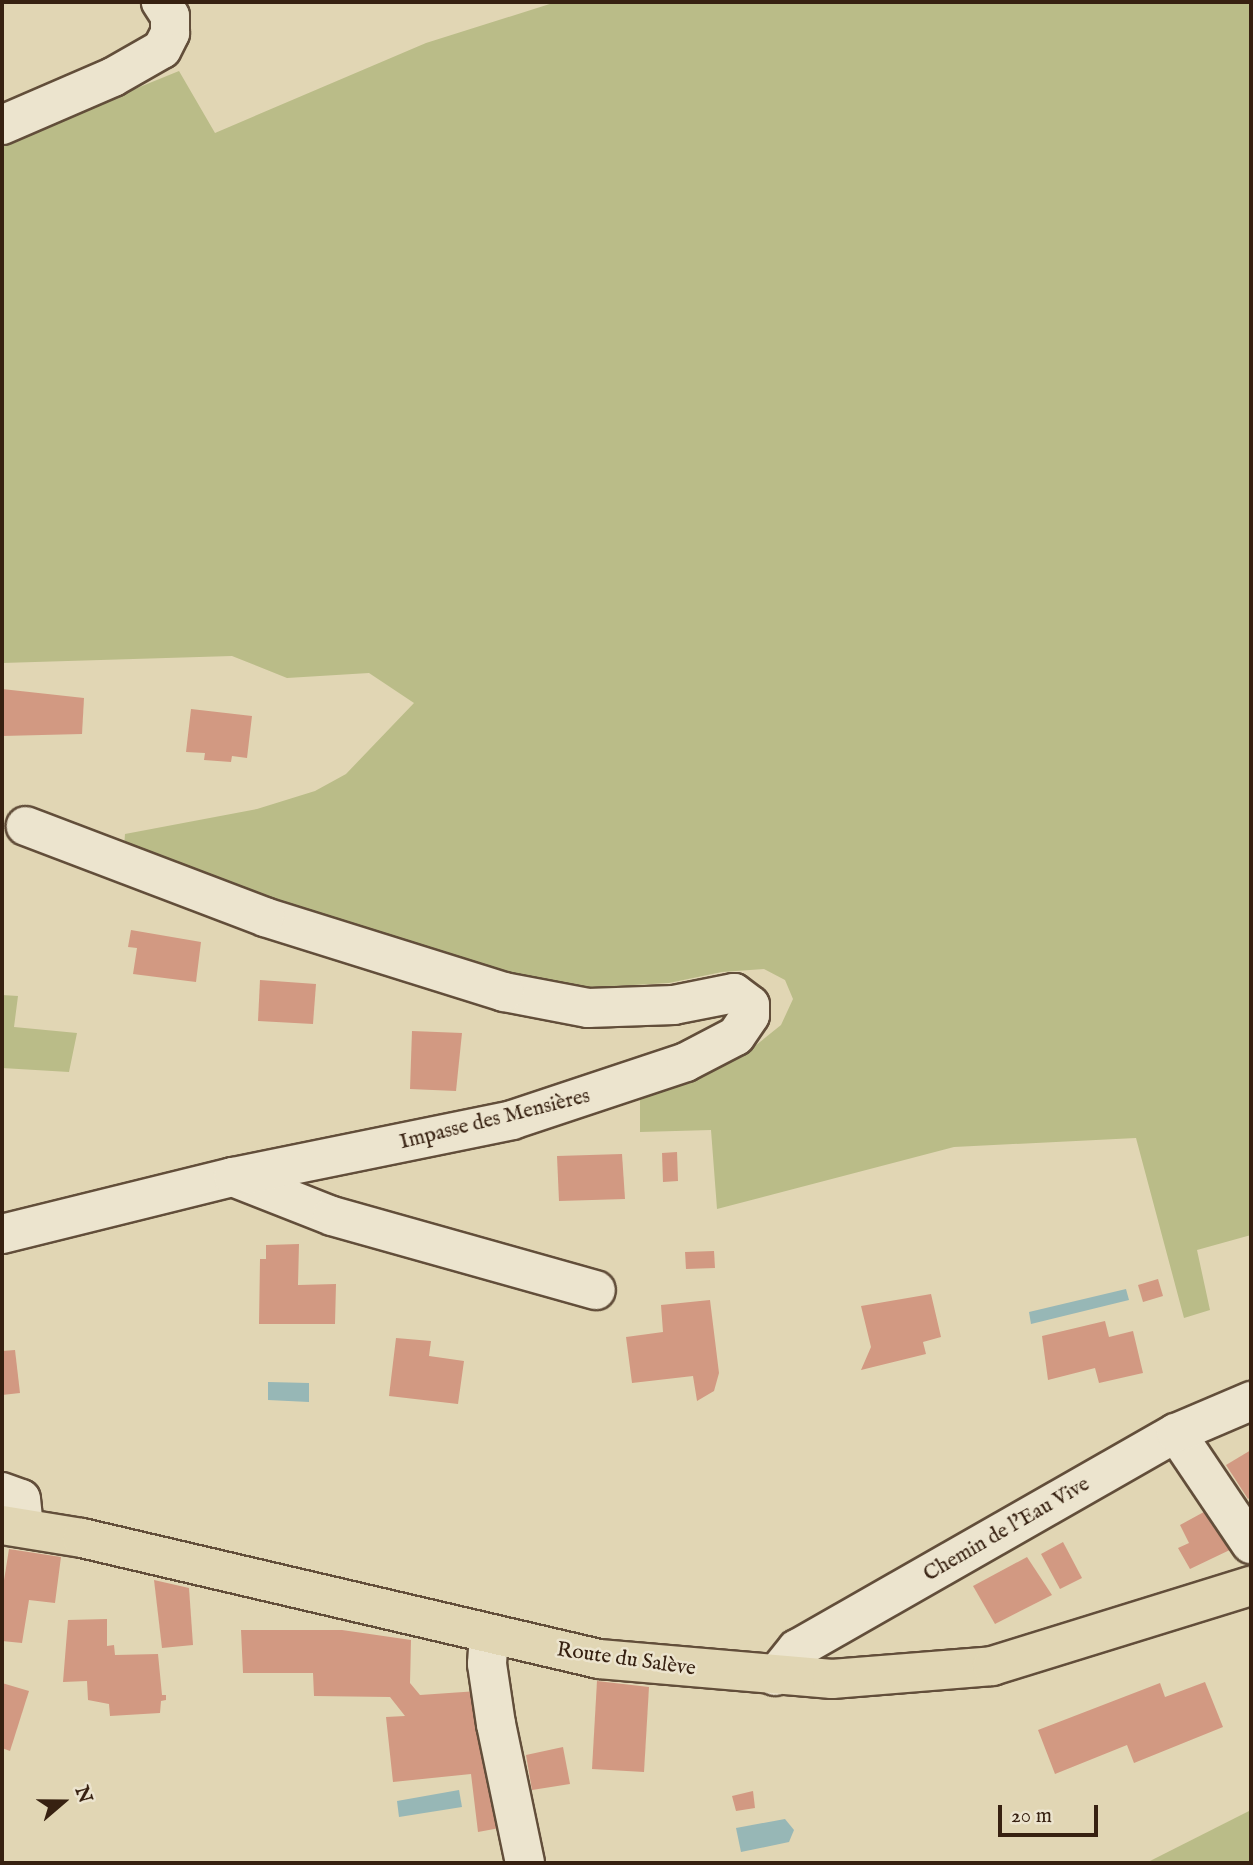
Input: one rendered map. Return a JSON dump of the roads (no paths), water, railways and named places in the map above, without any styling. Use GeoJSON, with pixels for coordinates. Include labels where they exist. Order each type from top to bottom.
{"type":"FeatureCollection","features":[{"type":"Feature","properties":{"kind":"main road","name":"Route du Salève"},"geometry":{"type":"LineString","coordinates":[[13,1526],[599,1659],[775,1676],[889,1677],[992,1665],[1251,1586]]}},
{"type":"Feature","properties":{"kind":"street"},"geometry":{"type":"LineString","coordinates":[[2,125],[113,77],[162,49],[170,33],[170,16],[161,2]]}},
{"type":"Feature","properties":{"kind":"street","name":"Impasse des Mensières"},"geometry":{"type":"LineString","coordinates":[[2,1234],[233,1177],[512,1120],[603,1093],[686,1062],[736,1036],[748,1024],[750,1005],[734,993],[633,1008],[588,1008],[538,1001],[265,916],[26,825]]}},
{"type":"Feature","properties":{"kind":"street"},"geometry":{"type":"LineString","coordinates":[[233,1177],[332,1216],[596,1290]]}},
{"type":"Feature","properties":{"kind":"street","name":"Chemin de l'Eau Vive"},"geometry":{"type":"LineString","coordinates":[[775,1676],[797,1649],[1177,1433],[1251,1401]]}},
{"type":"Feature","properties":{"kind":"street"},"geometry":{"type":"LineString","coordinates":[[1177,1433],[1251,1544]]}},
{"type":"Feature","properties":{"kind":"street"},"geometry":{"type":"LineString","coordinates":[[2,1492],[21,1499],[13,1526]]}},
{"type":"Feature","properties":{"kind":"street"},"geometry":{"type":"LineString","coordinates":[[489,1635],[489,1676],[525,1863]]}},
{"type":"Feature","properties":{"kind":"water"},"geometry":{"type":"Polygon","coordinates":[[[1126,1289],[1129,1300],[1031,1324],[1029,1312],[1126,1289]]]}},
{"type":"Feature","properties":{"kind":"water"},"geometry":{"type":"Polygon","coordinates":[[[268,1382],[309,1383],[309,1402],[268,1400],[268,1382]]]}},
{"type":"Feature","properties":{"kind":"water"},"geometry":{"type":"Polygon","coordinates":[[[459,1790],[462,1807],[399,1817],[397,1801],[459,1790]]]}},
{"type":"Feature","properties":{"kind":"water"},"geometry":{"type":"Polygon","coordinates":[[[785,1819],[794,1830],[789,1842],[741,1852],[736,1828],[785,1819]]]}}]}
